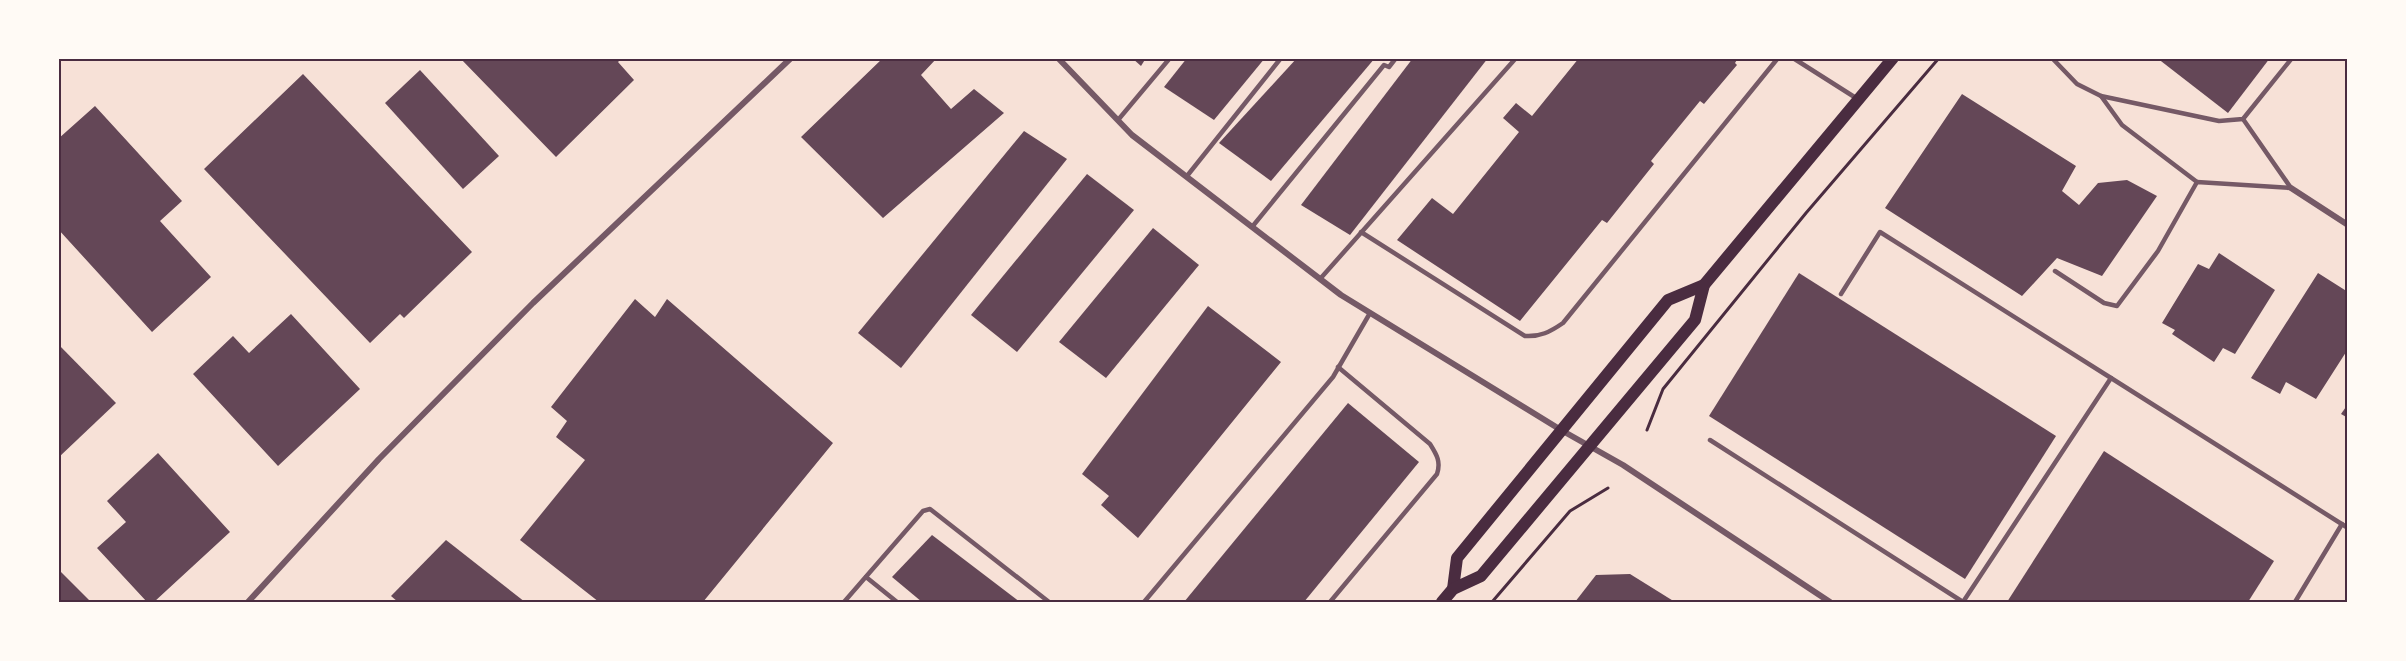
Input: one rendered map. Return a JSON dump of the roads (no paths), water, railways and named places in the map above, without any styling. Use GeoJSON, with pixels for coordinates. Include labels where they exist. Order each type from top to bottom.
{"type":"FeatureCollection","features":[{"type":"Feature","properties":{"kind":"main road"},"geometry":{"type":"LineString","coordinates":[[1442,603],[1453,589],[1481,576],[1590,447],[1695,320],[1704,285],[1893,58]]}},
{"type":"Feature","properties":{"kind":"main road"},"geometry":{"type":"LineString","coordinates":[[1453,589],[1457,558],[1668,300],[1704,285]]}},
{"type":"Feature","properties":{"kind":"street"},"geometry":{"type":"LineString","coordinates":[[248,603],[379,459],[533,303],[790,58]]}},
{"type":"Feature","properties":{"kind":"street"},"geometry":{"type":"LineString","coordinates":[[1058,58],[1132,135],[1320,279],[1370,313],[1561,430],[1623,465],[1830,603]]}},
{"type":"Feature","properties":{"kind":"street"},"geometry":{"type":"LineString","coordinates":[[2291,188],[2348,225]]}},
{"type":"Feature","properties":{"kind":"lane"},"geometry":{"type":"LineString","coordinates":[[1187,176],[1281,58]]}},
{"type":"Feature","properties":{"kind":"lane"},"geometry":{"type":"LineString","coordinates":[[1252,227],[1384,65],[1383,58]]}},
{"type":"Feature","properties":{"kind":"lane"},"geometry":{"type":"LineString","coordinates":[[1384,65],[1389,66],[1396,58]]}},
{"type":"Feature","properties":{"kind":"lane"},"geometry":{"type":"LineString","coordinates":[[1320,279],[1516,58]]}},
{"type":"Feature","properties":{"kind":"lane"},"geometry":{"type":"LineString","coordinates":[[1361,232],[1525,336],[1535,337],[1551,332],[1563,323],[1778,58]]}},
{"type":"Feature","properties":{"kind":"lane"},"geometry":{"type":"LineString","coordinates":[[1793,58],[1859,100]]}},
{"type":"Feature","properties":{"kind":"lane"},"geometry":{"type":"LineString","coordinates":[[2052,58],[2078,84],[2101,96],[2219,121],[2243,119],[2292,58]]}},
{"type":"Feature","properties":{"kind":"lane"},"geometry":{"type":"LineString","coordinates":[[1118,120],[1168,59]]}},
{"type":"Feature","properties":{"kind":"lane"},"geometry":{"type":"LineString","coordinates":[[2101,96],[2122,125],[2197,182],[2291,188]]}},
{"type":"Feature","properties":{"kind":"lane"},"geometry":{"type":"LineString","coordinates":[[2243,119],[2291,188]]}},
{"type":"Feature","properties":{"kind":"lane"},"geometry":{"type":"LineString","coordinates":[[2055,271],[2104,303],[2117,306],[2158,251],[2197,182]]}},
{"type":"Feature","properties":{"kind":"lane"},"geometry":{"type":"LineString","coordinates":[[1841,294],[1880,232],[2348,528]]}},
{"type":"Feature","properties":{"kind":"lane"},"geometry":{"type":"LineString","coordinates":[[1144,603],[1333,377],[1370,313]]}},
{"type":"Feature","properties":{"kind":"lane"},"geometry":{"type":"LineString","coordinates":[[1330,603],[1437,474],[1439,467],[1438,457],[1430,444],[1338,367]]}},
{"type":"Feature","properties":{"kind":"lane"},"geometry":{"type":"LineString","coordinates":[[1710,440],[1963,602],[2111,378]]}},
{"type":"Feature","properties":{"kind":"lane"},"geometry":{"type":"LineString","coordinates":[[844,603],[923,511],[930,509],[1049,603]]}},
{"type":"Feature","properties":{"kind":"lane"},"geometry":{"type":"LineString","coordinates":[[2295,603],[2342,524]]}},
{"type":"Feature","properties":{"kind":"lane"},"geometry":{"type":"LineString","coordinates":[[866,577],[897,603]]}}]}
